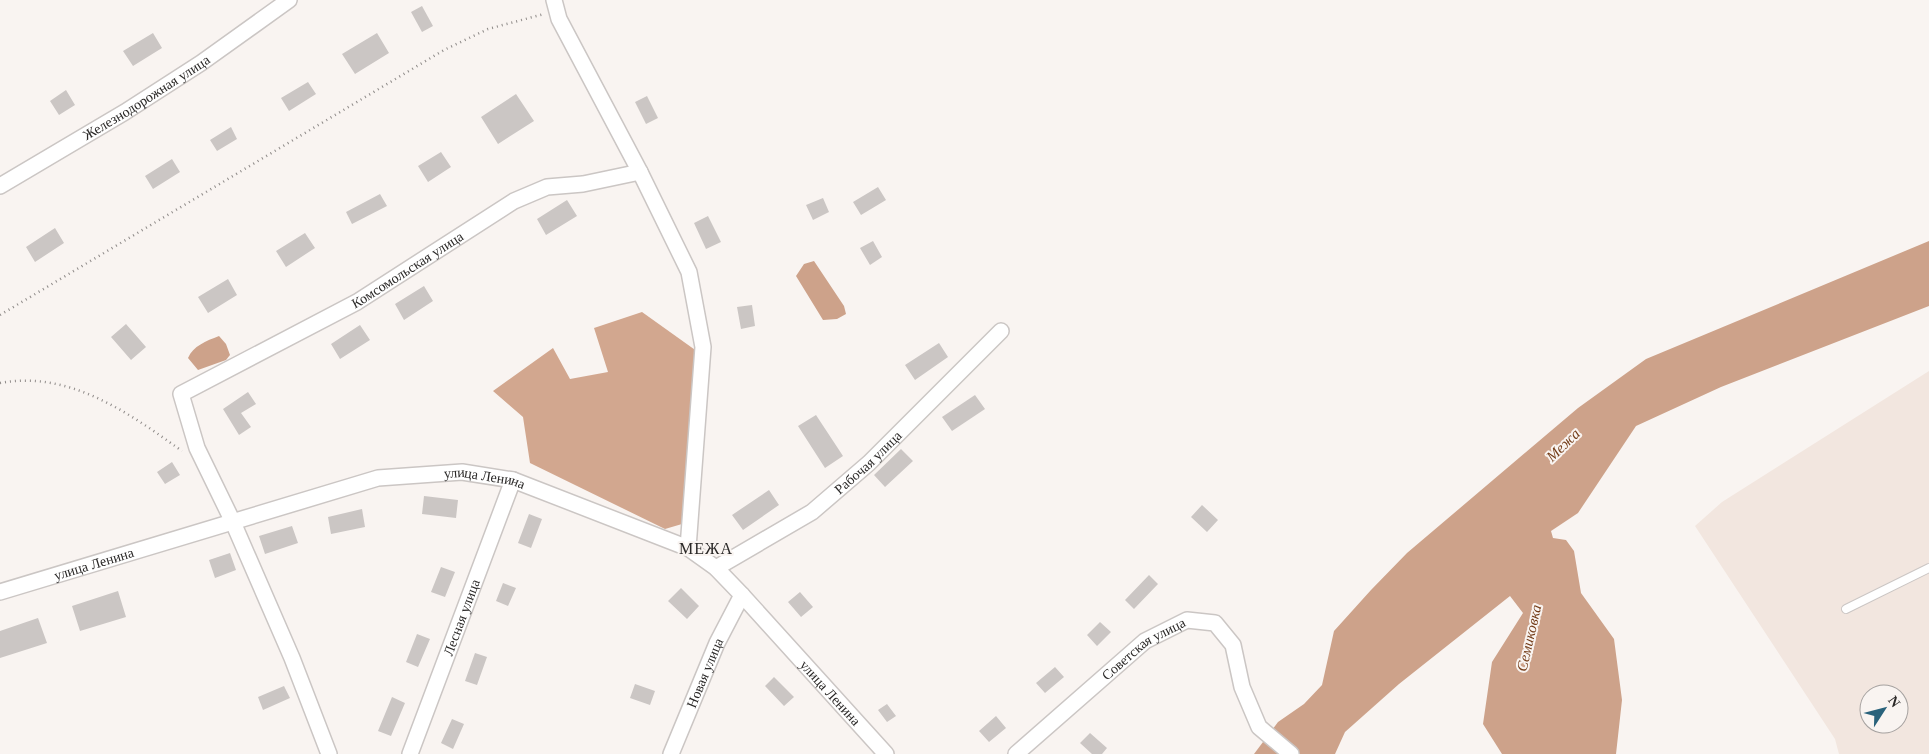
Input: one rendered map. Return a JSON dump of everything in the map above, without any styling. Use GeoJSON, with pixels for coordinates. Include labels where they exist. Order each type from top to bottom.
{"type":"FeatureCollection","features":[{"type":"Feature","properties":{"kind":"street","name":"Железнодорожная улица"},"geometry":{"type":"LineString","coordinates":[[0,186],[125,112],[202,62],[288,0]]}},
{"type":"Feature","properties":{"kind":"street"},"geometry":{"type":"LineString","coordinates":[[555,5],[689,272],[703,347],[688,548]]}},
{"type":"Feature","properties":{"kind":"street","name":"Комсомольская улица"},"geometry":{"type":"LineString","coordinates":[[232,520],[197,448],[181,394],[357,302],[514,201],[547,187],[583,184],[640,172]]}},
{"type":"Feature","properties":{"kind":"street","name":"Рабочая улица"},"geometry":{"type":"LineString","coordinates":[[716,568],[812,512],[869,463],[1001,332]]}},
{"type":"Feature","properties":{"kind":"street","name":"улица Ленина"},"geometry":{"type":"LineString","coordinates":[[0,592],[232,520],[378,478],[462,472],[514,480],[688,548],[716,568],[886,754]]}},
{"type":"Feature","properties":{"kind":"street","name":"Лесная улица"},"geometry":{"type":"LineString","coordinates":[[410,754],[514,480]]}},
{"type":"Feature","properties":{"kind":"street"},"geometry":{"type":"LineString","coordinates":[[232,520],[292,658],[328,754]]}},
{"type":"Feature","properties":{"kind":"street","name":"Новая улица"},"geometry":{"type":"LineString","coordinates":[[670,754],[717,643],[742,595]]}},
{"type":"Feature","properties":{"kind":"street","name":"Советская улица"},"geometry":{"type":"LineString","coordinates":[[1016,754],[1145,641],[1186,620],[1215,623],[1233,645],[1242,687],[1259,727],[1291,754]]}},
{"type":"Feature","properties":{"kind":"lane"},"geometry":{"type":"LineString","coordinates":[[1846,609],[1929,568]]}},
{"type":"Feature","properties":{"kind":"path"},"geometry":{"type":"LineString","coordinates":[[0,315],[444,50],[488,29],[555,5]]}},
{"type":"Feature","properties":{"kind":"path"},"geometry":{"type":"LineString","coordinates":[[0,383],[21,379],[76,388],[134,416],[183,452]]}},
{"type":"Feature","properties":{"kind":"shaded area"},"geometry":{"type":"Polygon","coordinates":[[[642,312],[698,352],[682,524],[665,529],[530,463],[523,417],[493,391],[553,348],[570,379],[608,372],[594,328],[642,312]]]}},
{"type":"Feature","properties":{"kind":"shaded area"},"geometry":{"type":"Polygon","coordinates":[[[1929,371],[1929,754],[1839,754],[1835,739],[1695,526],[1722,502],[1929,371]]]}},
{"type":"Feature","properties":{"kind":"water"},"geometry":{"type":"Polygon","coordinates":[[[1929,241],[1929,306],[1721,387],[1636,426],[1578,513],[1551,531],[1553,538],[1566,540],[1574,551],[1581,593],[1614,639],[1622,700],[1616,754],[1502,754],[1483,724],[1492,662],[1523,613],[1510,596],[1399,684],[1345,732],[1335,754],[1254,754],[1278,722],[1304,704],[1322,685],[1334,631],[1371,590],[1407,553],[1578,408],[1646,359],[1929,241]]]}},
{"type":"Feature","properties":{"kind":"water"},"geometry":{"type":"Polygon","coordinates":[[[814,261],[844,306],[846,314],[837,319],[823,320],[796,276],[804,264],[814,261]]]}},
{"type":"Feature","properties":{"kind":"water"},"geometry":{"type":"Polygon","coordinates":[[[219,336],[226,344],[230,355],[226,360],[198,370],[188,358],[190,354],[200,344],[219,336]]]}},
{"type":"Feature","properties":{"kind":"building"},"geometry":{"type":"Polygon","coordinates":[[[422,6],[433,26],[422,32],[411,12],[422,6]]]}},
{"type":"Feature","properties":{"kind":"building"},"geometry":{"type":"Polygon","coordinates":[[[153,33],[162,48],[133,66],[123,51],[153,33]]]}},
{"type":"Feature","properties":{"kind":"building"},"geometry":{"type":"Polygon","coordinates":[[[377,33],[389,53],[355,74],[342,54],[377,33]]]}},
{"type":"Feature","properties":{"kind":"building"},"geometry":{"type":"Polygon","coordinates":[[[308,82],[316,94],[289,111],[281,98],[308,82]]]}},
{"type":"Feature","properties":{"kind":"building"},"geometry":{"type":"Polygon","coordinates":[[[66,90],[75,105],[59,115],[50,101],[66,90]]]}},
{"type":"Feature","properties":{"kind":"building"},"geometry":{"type":"Polygon","coordinates":[[[516,94],[534,121],[498,144],[481,117],[516,94]]]}},
{"type":"Feature","properties":{"kind":"building"},"geometry":{"type":"Polygon","coordinates":[[[647,96],[658,118],[646,124],[635,102],[647,96]]]}},
{"type":"Feature","properties":{"kind":"building"},"geometry":{"type":"Polygon","coordinates":[[[231,127],[237,139],[217,151],[210,140],[231,127]]]}},
{"type":"Feature","properties":{"kind":"building"},"geometry":{"type":"Polygon","coordinates":[[[441,152],[451,167],[428,182],[418,166],[441,152]]]}},
{"type":"Feature","properties":{"kind":"building"},"geometry":{"type":"Polygon","coordinates":[[[172,159],[180,172],[153,189],[145,176],[172,159]]]}},
{"type":"Feature","properties":{"kind":"building"},"geometry":{"type":"Polygon","coordinates":[[[878,187],[886,200],[861,215],[853,202],[878,187]]]}},
{"type":"Feature","properties":{"kind":"building"},"geometry":{"type":"Polygon","coordinates":[[[380,194],[387,206],[352,224],[346,212],[380,194]]]}},
{"type":"Feature","properties":{"kind":"building"},"geometry":{"type":"Polygon","coordinates":[[[823,198],[829,212],[813,220],[806,205],[823,198]]]}},
{"type":"Feature","properties":{"kind":"building"},"geometry":{"type":"Polygon","coordinates":[[[567,200],[577,216],[546,235],[537,219],[567,200]]]}},
{"type":"Feature","properties":{"kind":"building"},"geometry":{"type":"Polygon","coordinates":[[[708,216],[721,242],[706,249],[694,223],[708,216]]]}},
{"type":"Feature","properties":{"kind":"building"},"geometry":{"type":"Polygon","coordinates":[[[55,228],[64,243],[35,262],[26,247],[55,228]]]}},
{"type":"Feature","properties":{"kind":"building"},"geometry":{"type":"Polygon","coordinates":[[[305,233],[315,248],[286,267],[276,251],[305,233]]]}},
{"type":"Feature","properties":{"kind":"building"},"geometry":{"type":"Polygon","coordinates":[[[873,241],[882,257],[870,265],[860,248],[873,241]]]}},
{"type":"Feature","properties":{"kind":"building"},"geometry":{"type":"Polygon","coordinates":[[[228,279],[237,295],[208,313],[198,297],[228,279]]]}},
{"type":"Feature","properties":{"kind":"building"},"geometry":{"type":"Polygon","coordinates":[[[424,286],[433,301],[404,320],[395,304],[424,286]]]}},
{"type":"Feature","properties":{"kind":"building"},"geometry":{"type":"Polygon","coordinates":[[[752,305],[755,326],[741,329],[737,307],[752,305]]]}},
{"type":"Feature","properties":{"kind":"building"},"geometry":{"type":"Polygon","coordinates":[[[126,324],[146,347],[131,360],[111,337],[126,324]]]}},
{"type":"Feature","properties":{"kind":"building"},"geometry":{"type":"Polygon","coordinates":[[[360,325],[370,340],[340,359],[331,344],[360,325]]]}},
{"type":"Feature","properties":{"kind":"building"},"geometry":{"type":"Polygon","coordinates":[[[939,343],[948,357],[915,380],[905,365],[939,343]]]}},
{"type":"Feature","properties":{"kind":"building"},"geometry":{"type":"Polygon","coordinates":[[[248,392],[256,404],[241,413],[251,427],[239,435],[223,409],[248,392]]]}},
{"type":"Feature","properties":{"kind":"building"},"geometry":{"type":"Polygon","coordinates":[[[975,395],[985,409],[952,431],[942,417],[975,395]]]}},
{"type":"Feature","properties":{"kind":"building"},"geometry":{"type":"Polygon","coordinates":[[[816,415],[843,456],[825,468],[798,426],[816,415]]]}},
{"type":"Feature","properties":{"kind":"building"},"geometry":{"type":"Polygon","coordinates":[[[901,449],[913,461],[885,487],[874,475],[901,449]]]}},
{"type":"Feature","properties":{"kind":"building"},"geometry":{"type":"Polygon","coordinates":[[[172,462],[180,475],[165,484],[157,472],[172,462]]]}},
{"type":"Feature","properties":{"kind":"building"},"geometry":{"type":"Polygon","coordinates":[[[769,490],[779,505],[743,530],[732,515],[769,490]]]}},
{"type":"Feature","properties":{"kind":"building"},"geometry":{"type":"Polygon","coordinates":[[[424,496],[458,500],[456,518],[422,514],[424,496]]]}},
{"type":"Feature","properties":{"kind":"building"},"geometry":{"type":"Polygon","coordinates":[[[1202,505],[1218,520],[1207,532],[1191,517],[1202,505]]]}},
{"type":"Feature","properties":{"kind":"building"},"geometry":{"type":"Polygon","coordinates":[[[362,509],[365,527],[331,534],[328,517],[362,509]]]}},
{"type":"Feature","properties":{"kind":"building"},"geometry":{"type":"Polygon","coordinates":[[[529,514],[542,519],[531,548],[518,543],[529,514]]]}},
{"type":"Feature","properties":{"kind":"building"},"geometry":{"type":"Polygon","coordinates":[[[292,526],[298,543],[265,554],[259,536],[292,526]]]}},
{"type":"Feature","properties":{"kind":"building"},"geometry":{"type":"Polygon","coordinates":[[[230,553],[236,570],[215,578],[209,560],[230,553]]]}},
{"type":"Feature","properties":{"kind":"building"},"geometry":{"type":"Polygon","coordinates":[[[441,567],[455,572],[445,597],[431,592],[441,567]]]}},
{"type":"Feature","properties":{"kind":"building"},"geometry":{"type":"Polygon","coordinates":[[[1149,575],[1158,584],[1134,609],[1125,600],[1149,575]]]}},
{"type":"Feature","properties":{"kind":"building"},"geometry":{"type":"Polygon","coordinates":[[[503,583],[516,588],[508,606],[496,601],[503,583]]]}},
{"type":"Feature","properties":{"kind":"building"},"geometry":{"type":"Polygon","coordinates":[[[681,588],[699,606],[687,619],[668,601],[681,588]]]}},
{"type":"Feature","properties":{"kind":"building"},"geometry":{"type":"Polygon","coordinates":[[[118,591],[126,617],[80,631],[72,606],[118,591]]]}},
{"type":"Feature","properties":{"kind":"building"},"geometry":{"type":"Polygon","coordinates":[[[800,592],[813,607],[801,617],[788,602],[800,592]]]}},
{"type":"Feature","properties":{"kind":"building"},"geometry":{"type":"Polygon","coordinates":[[[38,618],[47,643],[0,658],[0,631],[38,618]]]}},
{"type":"Feature","properties":{"kind":"building"},"geometry":{"type":"Polygon","coordinates":[[[1100,622],[1111,632],[1097,646],[1087,635],[1100,622]]]}},
{"type":"Feature","properties":{"kind":"building"},"geometry":{"type":"Polygon","coordinates":[[[417,634],[430,639],[418,667],[406,662],[417,634]]]}},
{"type":"Feature","properties":{"kind":"building"},"geometry":{"type":"Polygon","coordinates":[[[475,653],[487,657],[477,685],[465,681],[475,653]]]}},
{"type":"Feature","properties":{"kind":"building"},"geometry":{"type":"Polygon","coordinates":[[[1055,667],[1064,677],[1045,693],[1036,683],[1055,667]]]}},
{"type":"Feature","properties":{"kind":"building"},"geometry":{"type":"Polygon","coordinates":[[[774,677],[794,697],[784,706],[765,686],[774,677]]]}},
{"type":"Feature","properties":{"kind":"building"},"geometry":{"type":"Polygon","coordinates":[[[635,684],[655,691],[650,705],[630,698],[635,684]]]}},
{"type":"Feature","properties":{"kind":"building"},"geometry":{"type":"Polygon","coordinates":[[[284,686],[290,698],[263,710],[258,697],[284,686]]]}},
{"type":"Feature","properties":{"kind":"building"},"geometry":{"type":"Polygon","coordinates":[[[392,697],[405,703],[391,736],[378,731],[392,697]]]}},
{"type":"Feature","properties":{"kind":"building"},"geometry":{"type":"Polygon","coordinates":[[[887,704],[896,716],[887,722],[878,710],[887,704]]]}},
{"type":"Feature","properties":{"kind":"building"},"geometry":{"type":"Polygon","coordinates":[[[996,716],[1006,728],[989,742],[979,731],[996,716]]]}},
{"type":"Feature","properties":{"kind":"building"},"geometry":{"type":"Polygon","coordinates":[[[452,719],[464,724],[453,749],[441,743],[452,719]]]}},
{"type":"Feature","properties":{"kind":"building"},"geometry":{"type":"Polygon","coordinates":[[[1090,733],[1107,748],[1102,754],[1092,754],[1080,743],[1090,733]]]}},
{"type":"Feature","properties":{"kind":"district","name":"МЕЖА"},"geometry":{"type":"Point","coordinates":[706,548]}},
{"type":"Feature","properties":{"kind":"water label","name":"Межа"},"geometry":{"type":"Point","coordinates":[1563,445]}},
{"type":"Feature","properties":{"kind":"water label","name":"Семиковка"},"geometry":{"type":"Point","coordinates":[1529,638]}}]}
